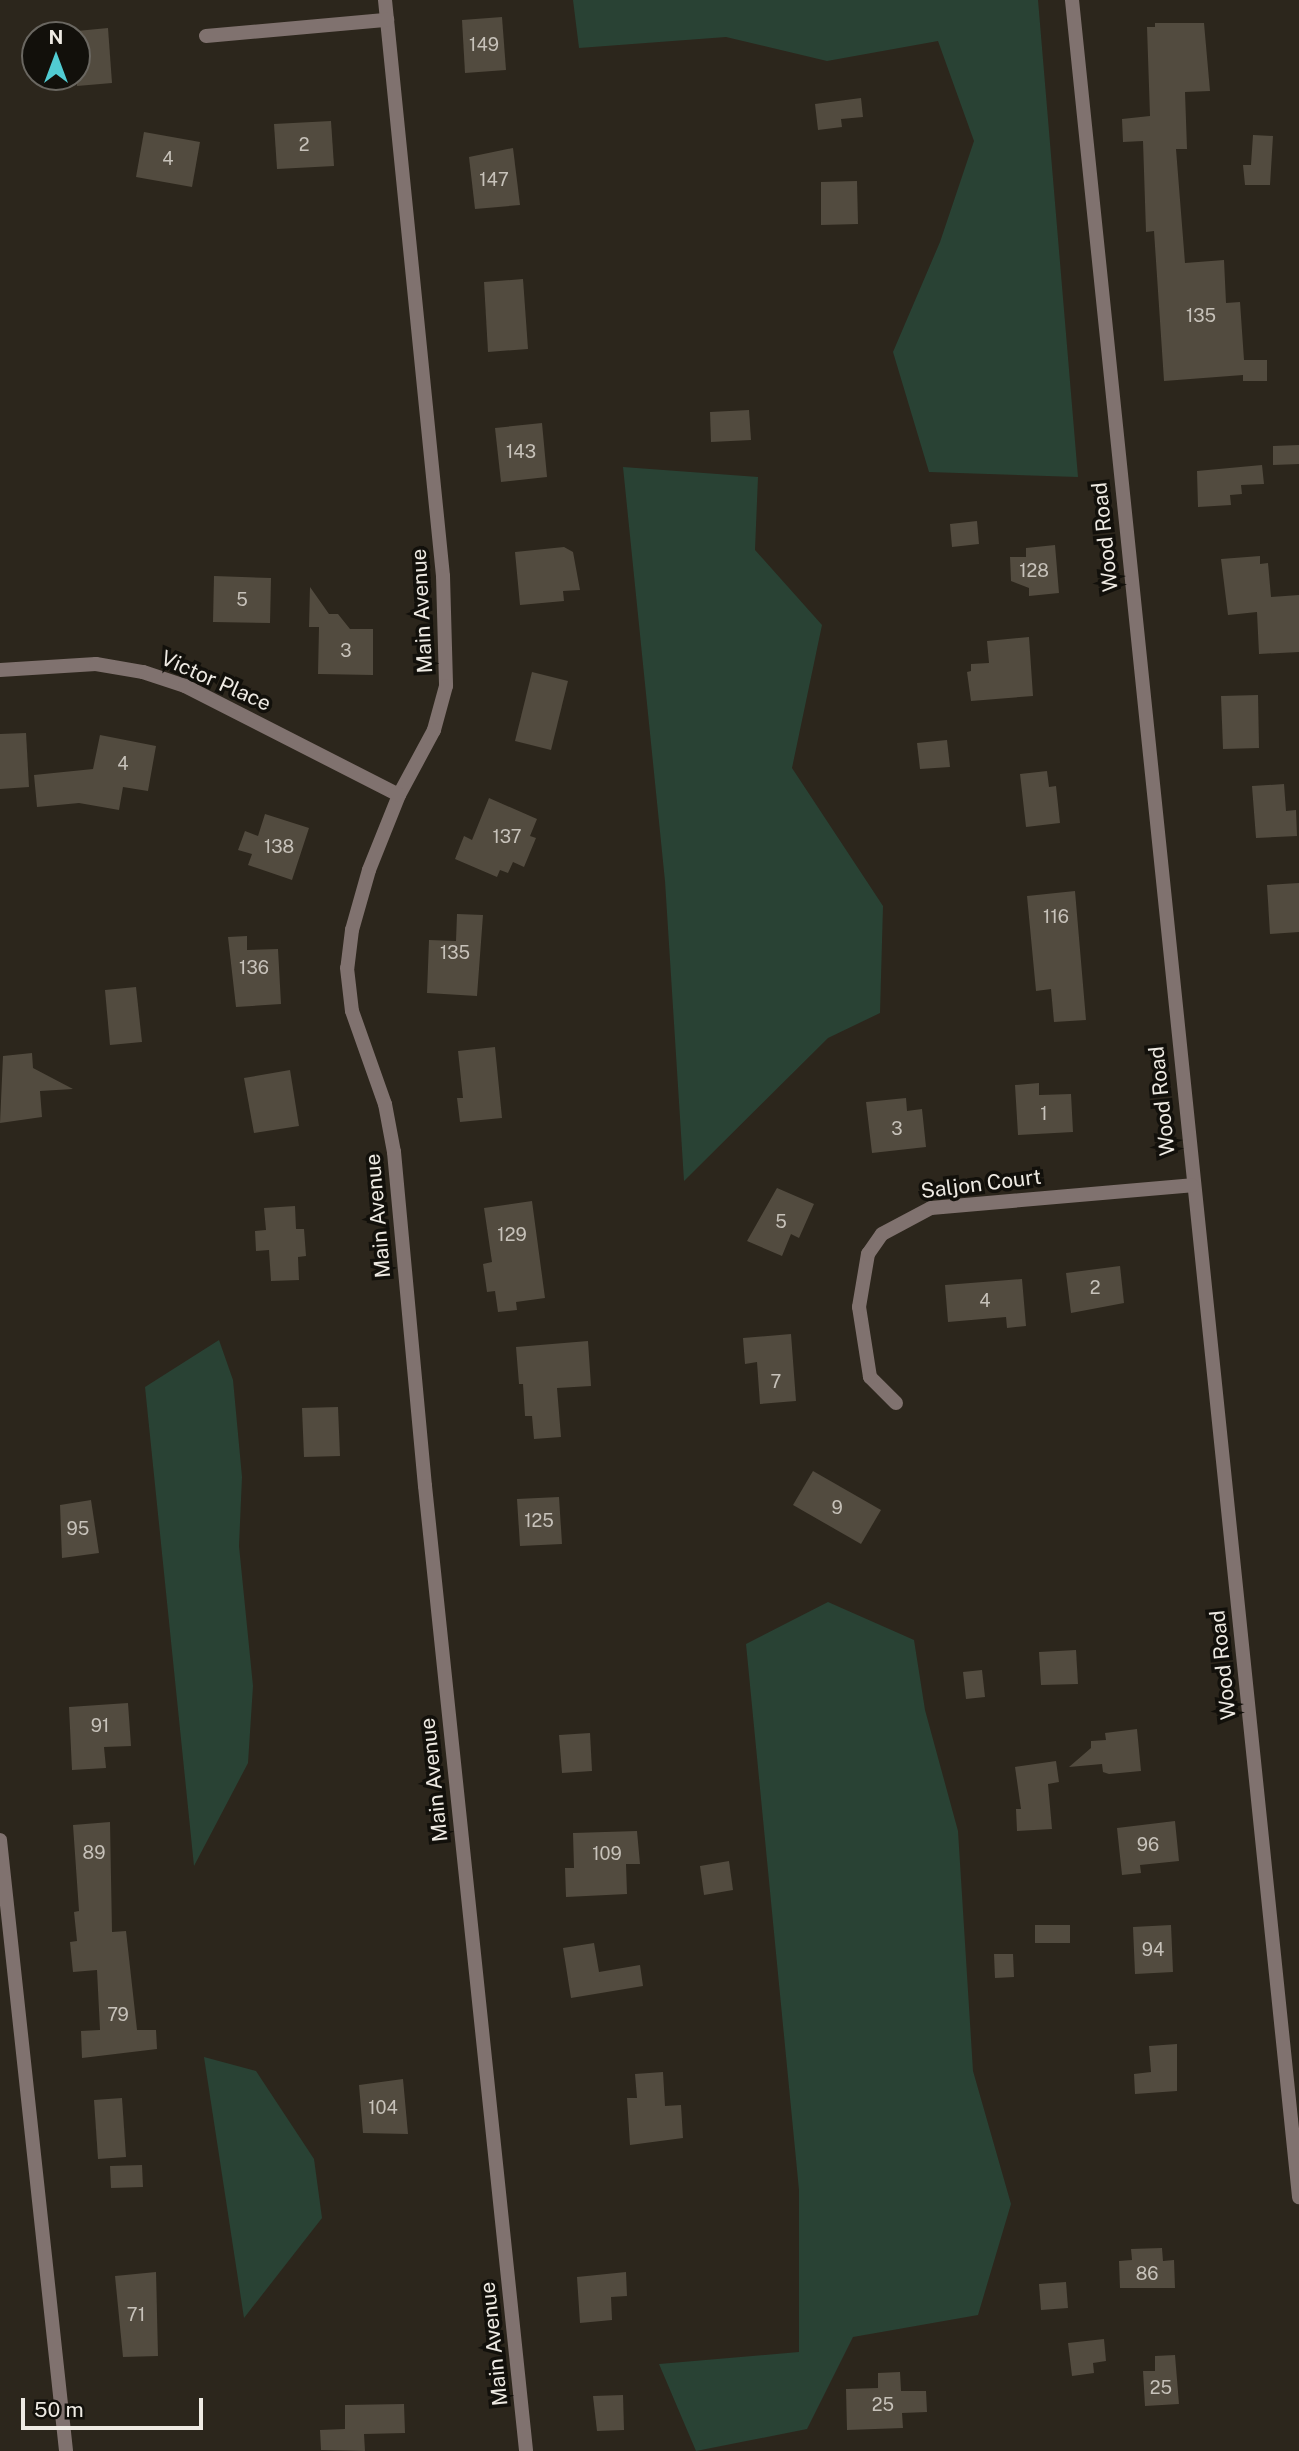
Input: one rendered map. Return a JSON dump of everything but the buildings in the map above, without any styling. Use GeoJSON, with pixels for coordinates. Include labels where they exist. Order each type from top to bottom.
{"type":"FeatureCollection","features":[{"type":"Feature","properties":{"kind":"street","name":"Main Avenue"},"geometry":{"type":"LineString","coordinates":[[385,0],[448,635],[446,686],[434,730],[399,795],[360,899],[347,968],[352,1011],[384,1104],[394,1152],[427,1514],[526,2451]]}},
{"type":"Feature","properties":{"kind":"street","name":"Wood Road"},"geometry":{"type":"LineString","coordinates":[[1072,0],[1192,1185],[1299,2197]]}},
{"type":"Feature","properties":{"kind":"street"},"geometry":{"type":"LineString","coordinates":[[206,36],[387,20]]}},
{"type":"Feature","properties":{"kind":"street","name":"Victor Place"},"geometry":{"type":"LineString","coordinates":[[0,670],[96,664],[143,672],[185,686],[399,795]]}},
{"type":"Feature","properties":{"kind":"street","name":"Saljon Court"},"geometry":{"type":"LineString","coordinates":[[896,1403],[870,1377],[859,1307],[868,1254],[882,1234],[912,1214],[931,1208],[1192,1185]]}},
{"type":"Feature","properties":{"kind":"street"},"geometry":{"type":"LineString","coordinates":[[0,1840],[66,2451]]}},
{"type":"Feature","properties":{"kind":"green space"},"geometry":{"type":"Polygon","coordinates":[[[573,0],[1038,0],[1078,477],[929,472],[893,352],[940,242],[974,141],[938,41],[827,61],[726,37],[579,48],[573,0]]]}},
{"type":"Feature","properties":{"kind":"green space"},"geometry":{"type":"Polygon","coordinates":[[[623,467],[758,477],[755,550],[822,625],[792,768],[883,906],[880,1013],[828,1038],[684,1181],[665,881],[623,467]]]}},
{"type":"Feature","properties":{"kind":"green space"},"geometry":{"type":"Polygon","coordinates":[[[219,1340],[233,1380],[242,1477],[239,1546],[253,1686],[248,1763],[194,1866],[145,1387],[219,1340]]]}},
{"type":"Feature","properties":{"kind":"green space"},"geometry":{"type":"Polygon","coordinates":[[[828,1602],[914,1640],[925,1710],[958,1831],[973,2071],[1011,2204],[978,2315],[853,2337],[807,2429],[696,2451],[659,2364],[799,2352],[799,2190],[746,1644],[828,1602]]]}},
{"type":"Feature","properties":{"kind":"green space"},"geometry":{"type":"Polygon","coordinates":[[[204,2057],[256,2071],[314,2159],[322,2218],[244,2318],[204,2057]]]}}]}
